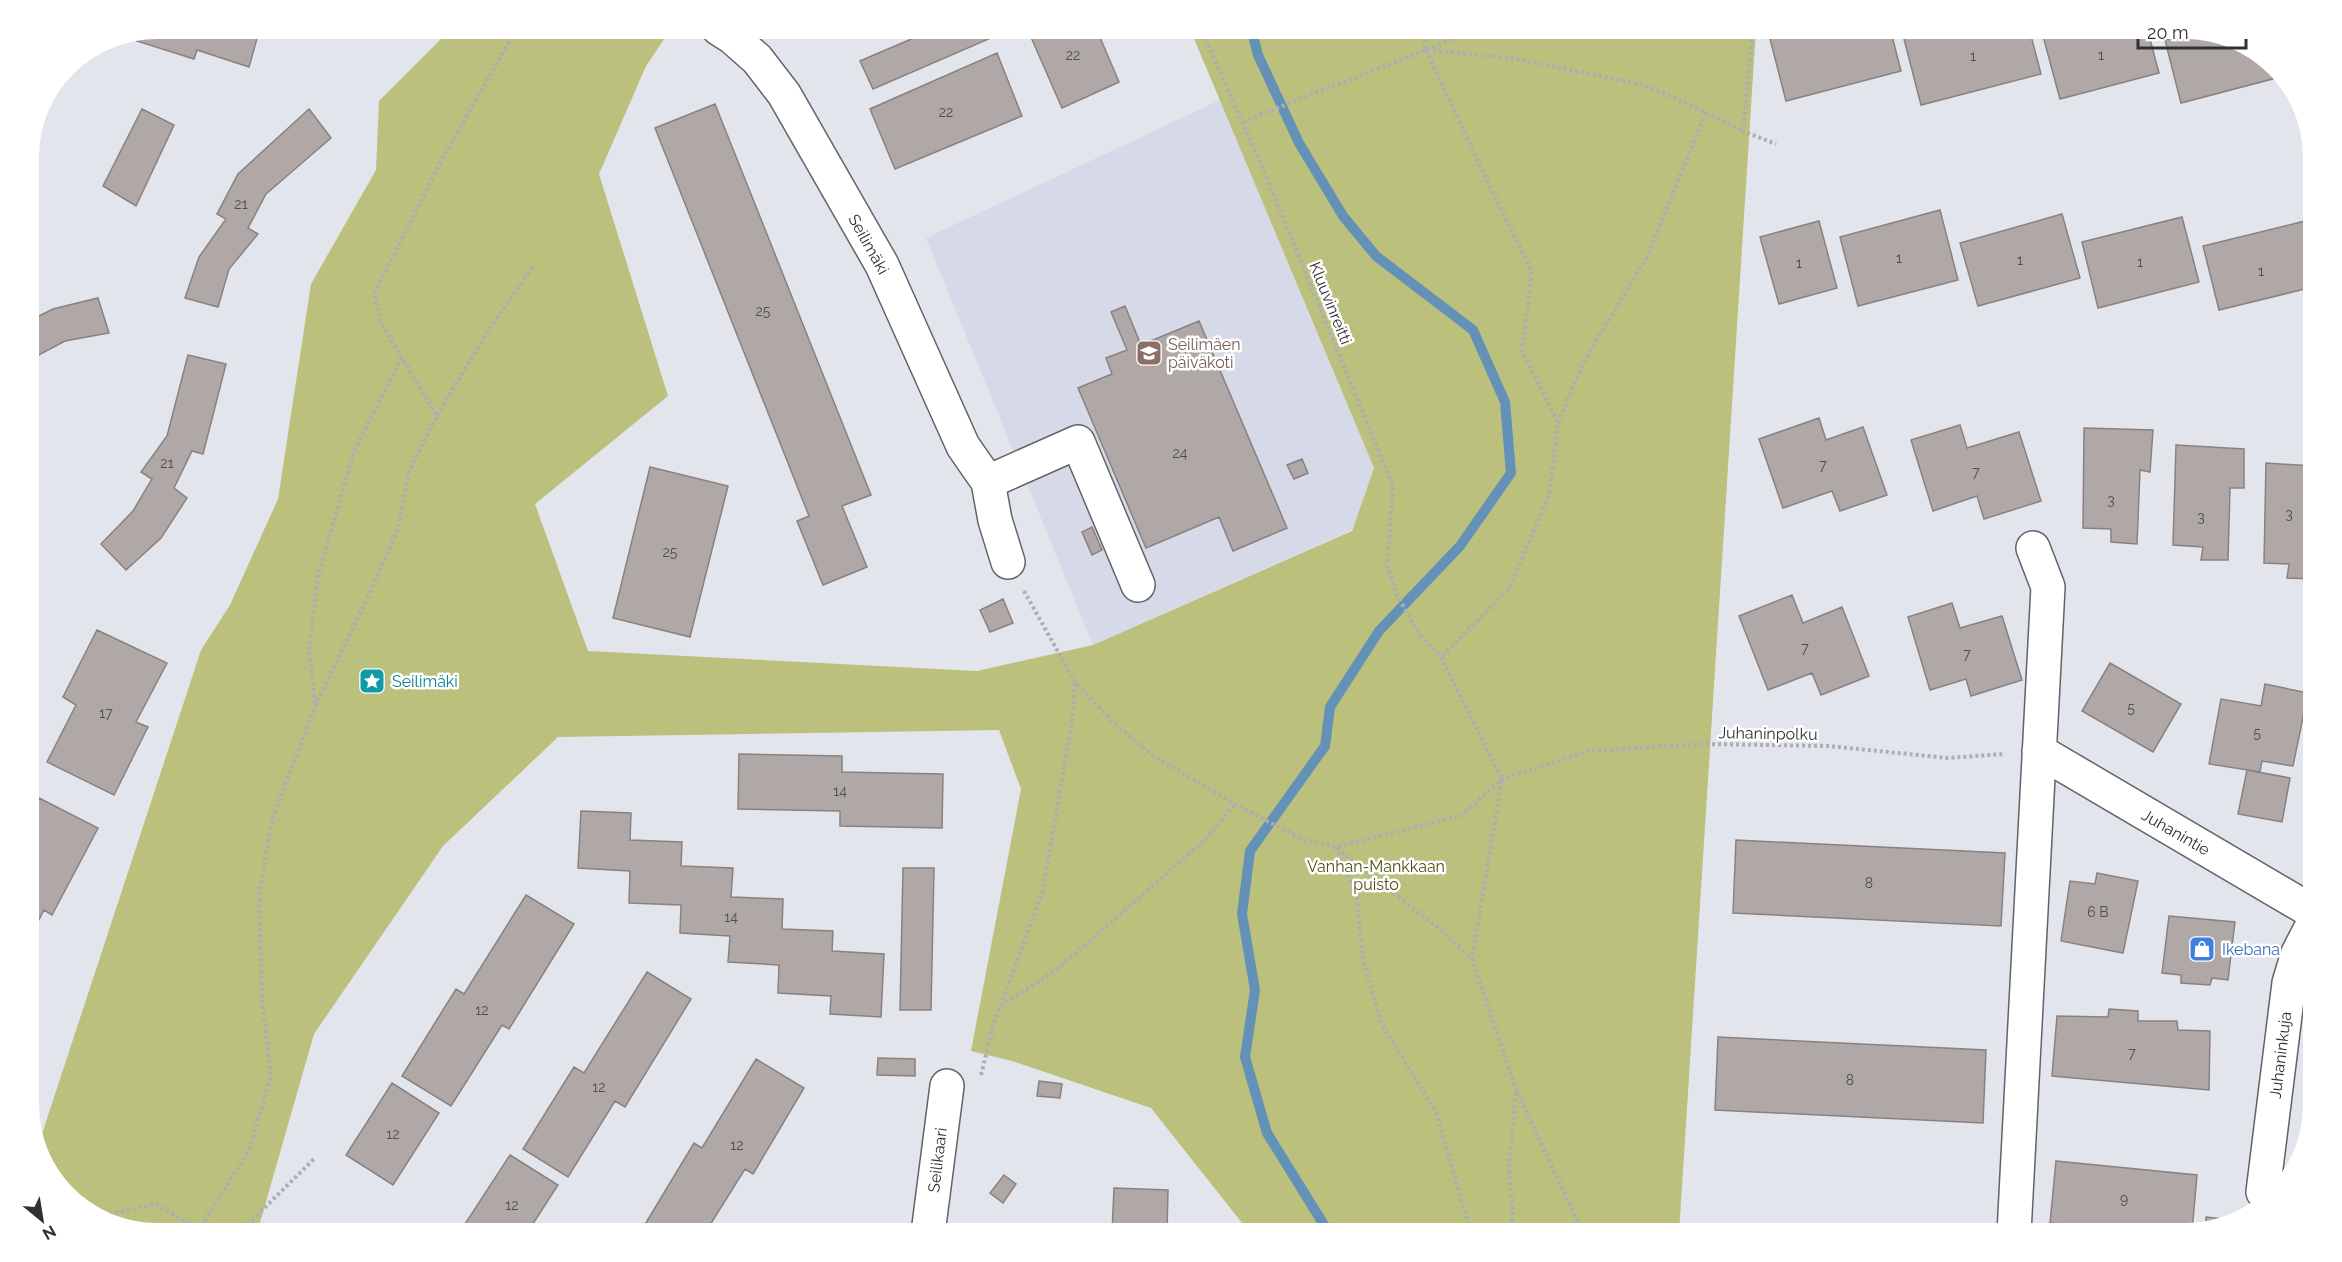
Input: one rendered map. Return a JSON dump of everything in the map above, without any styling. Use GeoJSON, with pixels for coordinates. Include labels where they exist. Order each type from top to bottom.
{"type":"FeatureCollection","features":[{"type":"Feature","properties":{"kind":"street","name":"Seilimäki"},"geometry":{"type":"LineString","coordinates":[[733,39],[758,59],[784,94],[882,265],[963,446],[987,482]]}},
{"type":"Feature","properties":{"kind":"street"},"geometry":{"type":"LineString","coordinates":[[1008,562],[995,520],[987,482],[1078,442],[1138,585]]}},
{"type":"Feature","properties":{"kind":"street"},"geometry":{"type":"LineString","coordinates":[[2014,1223],[2048,587],[2032,548]]}},
{"type":"Feature","properties":{"kind":"street","name":"Juhanintie"},"geometry":{"type":"LineString","coordinates":[[2038,751],[2303,906]]}},
{"type":"Feature","properties":{"kind":"street","name":"Juhaninkuja"},"geometry":{"type":"LineString","coordinates":[[2263,1192],[2289,983],[2303,943]]}},
{"type":"Feature","properties":{"kind":"street","name":"Seilikaari"},"geometry":{"type":"LineString","coordinates":[[929,1223],[947,1086]]}},
{"type":"Feature","properties":{"kind":"path"},"geometry":{"type":"LineString","coordinates":[[437,416],[381,323],[374,294],[440,163],[511,39]]}},
{"type":"Feature","properties":{"kind":"path","name":"Kluuvinreitti"},"geometry":{"type":"LineString","coordinates":[[1207,39],[1265,174],[1393,486],[1387,566],[1396,596],[1419,634],[1441,657],[1502,779]]}},
{"type":"Feature","properties":{"kind":"path"},"geometry":{"type":"LineString","coordinates":[[1424,39],[1426,50],[1532,271],[1522,351],[1558,423]]}},
{"type":"Feature","properties":{"kind":"path"},"geometry":{"type":"LineString","coordinates":[[1242,122],[1295,99],[1334,87],[1452,39]]}},
{"type":"Feature","properties":{"kind":"path"},"geometry":{"type":"LineString","coordinates":[[1743,131],[1752,39]]}},
{"type":"Feature","properties":{"kind":"path"},"geometry":{"type":"LineString","coordinates":[[1426,50],[1512,58],[1644,85],[1776,144]]}},
{"type":"Feature","properties":{"kind":"path"},"geometry":{"type":"LineString","coordinates":[[1441,657],[1509,589],[1549,495],[1558,423],[1584,361],[1647,257],[1706,112]]}},
{"type":"Feature","properties":{"kind":"path"},"geometry":{"type":"LineString","coordinates":[[205,1223],[249,1150],[271,1076],[262,999],[260,894],[272,820],[316,704],[398,530],[409,471],[437,416],[484,337],[533,266]]}},
{"type":"Feature","properties":{"kind":"path"},"geometry":{"type":"LineString","coordinates":[[316,704],[309,650],[318,576],[354,451],[402,358]]}},
{"type":"Feature","properties":{"kind":"path"},"geometry":{"type":"LineString","coordinates":[[1008,562],[1076,682],[1113,722],[1152,755],[1234,804],[1304,840],[1336,847],[1438,928],[1472,959]]}},
{"type":"Feature","properties":{"kind":"path"},"geometry":{"type":"LineString","coordinates":[[980,1078],[1000,1006],[1043,891],[1072,721],[1076,682]]}},
{"type":"Feature","properties":{"kind":"path","name":"Juhaninpolku"},"geometry":{"type":"LineString","coordinates":[[1502,779],[1589,751],[1704,744],[1828,746],[1948,758],[2038,751]]}},
{"type":"Feature","properties":{"kind":"path"},"geometry":{"type":"LineString","coordinates":[[1336,847],[1462,815],[1502,779]]}},
{"type":"Feature","properties":{"kind":"path"},"geometry":{"type":"LineString","coordinates":[[1502,779],[1472,959],[1516,1089],[1578,1223]]}},
{"type":"Feature","properties":{"kind":"path"},"geometry":{"type":"LineString","coordinates":[[1000,1006],[1055,971],[1204,841],[1234,804]]}},
{"type":"Feature","properties":{"kind":"path"},"geometry":{"type":"LineString","coordinates":[[1336,847],[1357,898],[1362,955],[1381,1023],[1436,1112],[1468,1223]]}},
{"type":"Feature","properties":{"kind":"path"},"geometry":{"type":"LineString","coordinates":[[1511,1223],[1513,1212],[1509,1169],[1516,1089]]}},
{"type":"Feature","properties":{"kind":"path"},"geometry":{"type":"LineString","coordinates":[[249,1223],[315,1158]]}},
{"type":"Feature","properties":{"kind":"path"},"geometry":{"type":"LineString","coordinates":[[111,1214],[156,1204],[186,1223]]}},
{"type":"Feature","properties":{"kind":"shaded area","name":"Seilimäen päiväkoti"},"geometry":{"type":"Polygon","coordinates":[[[1220,100],[1374,468],[1352,530],[1093,645],[926,238],[1220,100]]]}},
{"type":"Feature","properties":{"kind":"green space","name":"Vanhan-Mankkaan puisto"},"geometry":{"type":"Polygon","coordinates":[[[441,39],[664,39],[646,66],[599,174],[668,396],[535,504],[588,651],[977,671],[1093,645],[1352,531],[1374,468],[1194,39],[1755,39],[1680,1223],[1242,1223],[1151,1108],[1012,1061],[971,1051],[1021,789],[999,730],[558,737],[443,846],[314,1034],[260,1223],[142,1222],[105,1211],[79,1194],[68,1183],[51,1157],[42,1133],[201,650],[230,605],[278,499],[311,284],[376,170],[379,101],[441,39]]]}},
{"type":"Feature","properties":{"kind":"building"},"geometry":{"type":"Polygon","coordinates":[[[257,39],[249,67],[197,50],[194,59],[136,41],[257,39]]]}},
{"type":"Feature","properties":{"kind":"building"},"geometry":{"type":"Polygon","coordinates":[[[911,39],[989,39],[873,89],[860,61],[911,39]]]}},
{"type":"Feature","properties":{"kind":"building"},"geometry":{"type":"Polygon","coordinates":[[[1032,39],[1101,39],[1119,82],[1062,108],[1032,39]]]}},
{"type":"Feature","properties":{"kind":"building"},"geometry":{"type":"Polygon","coordinates":[[[1770,39],[1893,39],[1901,71],[1786,101],[1770,39]]]}},
{"type":"Feature","properties":{"kind":"building"},"geometry":{"type":"Polygon","coordinates":[[[1904,39],[2032,39],[2041,74],[1921,105],[1904,39]]]}},
{"type":"Feature","properties":{"kind":"building"},"geometry":{"type":"Polygon","coordinates":[[[2044,39],[2150,39],[2159,73],[2060,99],[2044,39]]]}},
{"type":"Feature","properties":{"kind":"building"},"geometry":{"type":"Polygon","coordinates":[[[2165,40],[2200,40],[2223,45],[2250,59],[2274,79],[2181,103],[2165,40]]]}},
{"type":"Feature","properties":{"kind":"building"},"geometry":{"type":"Polygon","coordinates":[[[997,53],[1022,116],[895,169],[870,109],[997,53]]]}},
{"type":"Feature","properties":{"kind":"building"},"geometry":{"type":"Polygon","coordinates":[[[715,104],[871,495],[842,506],[867,567],[823,585],[797,521],[809,516],[655,128],[715,104]]]}},
{"type":"Feature","properties":{"kind":"building"},"geometry":{"type":"Polygon","coordinates":[[[142,109],[174,125],[136,206],[103,186],[142,109]]]}},
{"type":"Feature","properties":{"kind":"building"},"geometry":{"type":"Polygon","coordinates":[[[309,109],[331,138],[266,194],[248,228],[258,234],[229,269],[218,307],[185,298],[199,257],[226,219],[217,214],[238,174],[309,109]]]}},
{"type":"Feature","properties":{"kind":"building"},"geometry":{"type":"Polygon","coordinates":[[[1940,210],[1958,280],[1858,306],[1840,237],[1940,210]]]}},
{"type":"Feature","properties":{"kind":"building"},"geometry":{"type":"Polygon","coordinates":[[[2062,214],[2080,278],[1978,306],[1960,243],[2062,214]]]}},
{"type":"Feature","properties":{"kind":"building"},"geometry":{"type":"Polygon","coordinates":[[[2182,217],[2199,282],[2098,308],[2082,242],[2182,217]]]}},
{"type":"Feature","properties":{"kind":"building"},"geometry":{"type":"Polygon","coordinates":[[[1819,221],[1837,288],[1779,304],[1760,237],[1819,221]]]}},
{"type":"Feature","properties":{"kind":"building"},"geometry":{"type":"Polygon","coordinates":[[[2303,221],[2303,289],[2219,310],[2203,246],[2303,221]]]}},
{"type":"Feature","properties":{"kind":"building"},"geometry":{"type":"Polygon","coordinates":[[[98,298],[109,333],[65,341],[39,355],[39,316],[53,309],[98,298]]]}},
{"type":"Feature","properties":{"kind":"building"},"geometry":{"type":"Polygon","coordinates":[[[1125,306],[1141,345],[1199,321],[1287,528],[1233,551],[1219,517],[1146,548],[1078,388],[1112,374],[1106,358],[1127,350],[1111,312],[1125,306]]]}},
{"type":"Feature","properties":{"kind":"building"},"geometry":{"type":"Polygon","coordinates":[[[188,355],[226,364],[203,454],[192,451],[174,488],[187,498],[161,538],[126,570],[101,544],[133,511],[152,479],[141,472],[167,436],[188,355]]]}},
{"type":"Feature","properties":{"kind":"building"},"geometry":{"type":"Polygon","coordinates":[[[1819,418],[1826,440],[1863,427],[1887,495],[1840,511],[1832,491],[1783,508],[1759,439],[1819,418]]]}},
{"type":"Feature","properties":{"kind":"building"},"geometry":{"type":"Polygon","coordinates":[[[1960,425],[1967,448],[2019,432],[2041,501],[1984,519],[1977,496],[1933,511],[1911,440],[1960,425]]]}},
{"type":"Feature","properties":{"kind":"building"},"geometry":{"type":"Polygon","coordinates":[[[2084,428],[2153,430],[2150,472],[2140,470],[2137,544],[2111,542],[2111,529],[2083,528],[2084,428]]]}},
{"type":"Feature","properties":{"kind":"building"},"geometry":{"type":"Polygon","coordinates":[[[2176,445],[2244,449],[2244,488],[2230,488],[2228,560],[2201,560],[2203,547],[2173,545],[2176,445]]]}},
{"type":"Feature","properties":{"kind":"building"},"geometry":{"type":"Polygon","coordinates":[[[1302,459],[1308,473],[1294,479],[1287,465],[1302,459]]]}},
{"type":"Feature","properties":{"kind":"building"},"geometry":{"type":"Polygon","coordinates":[[[2266,463],[2303,465],[2303,579],[2287,578],[2289,564],[2264,563],[2266,463]]]}},
{"type":"Feature","properties":{"kind":"building"},"geometry":{"type":"Polygon","coordinates":[[[650,467],[728,486],[690,637],[613,618],[650,467]]]}},
{"type":"Feature","properties":{"kind":"building"},"geometry":{"type":"Polygon","coordinates":[[[1092,527],[1102,550],[1092,555],[1082,532],[1092,527]]]}},
{"type":"Feature","properties":{"kind":"building"},"geometry":{"type":"Polygon","coordinates":[[[1792,595],[1803,623],[1842,607],[1869,676],[1821,695],[1812,673],[1768,690],[1739,616],[1792,595]]]}},
{"type":"Feature","properties":{"kind":"building"},"geometry":{"type":"Polygon","coordinates":[[[1003,599],[1013,623],[990,632],[980,610],[1003,599]]]}},
{"type":"Feature","properties":{"kind":"building"},"geometry":{"type":"Polygon","coordinates":[[[1952,603],[1960,628],[2002,616],[2022,680],[1971,696],[1966,679],[1930,690],[1908,617],[1952,603]]]}},
{"type":"Feature","properties":{"kind":"building"},"geometry":{"type":"Polygon","coordinates":[[[97,630],[167,663],[136,722],[148,727],[114,795],[47,762],[76,705],[63,697],[97,630]]]}},
{"type":"Feature","properties":{"kind":"building"},"geometry":{"type":"Polygon","coordinates":[[[2110,663],[2181,704],[2153,752],[2082,711],[2110,663]]]}},
{"type":"Feature","properties":{"kind":"building"},"geometry":{"type":"Polygon","coordinates":[[[2265,684],[2303,692],[2303,717],[2293,766],[2262,761],[2260,772],[2209,764],[2221,699],[2261,706],[2265,684]]]}},
{"type":"Feature","properties":{"kind":"building"},"geometry":{"type":"Polygon","coordinates":[[[739,754],[842,756],[842,772],[943,774],[942,828],[840,826],[840,811],[738,809],[739,754]]]}},
{"type":"Feature","properties":{"kind":"building"},"geometry":{"type":"Polygon","coordinates":[[[2247,770],[2290,778],[2282,822],[2238,814],[2247,770]]]}},
{"type":"Feature","properties":{"kind":"building"},"geometry":{"type":"Polygon","coordinates":[[[39,798],[98,828],[52,915],[44,910],[39,920],[39,798]]]}},
{"type":"Feature","properties":{"kind":"building"},"geometry":{"type":"Polygon","coordinates":[[[581,811],[631,813],[630,840],[682,842],[681,866],[733,868],[731,897],[783,899],[782,929],[833,931],[832,951],[884,954],[881,1017],[830,1014],[831,996],[778,993],[779,965],[728,962],[730,936],[680,933],[681,905],[629,903],[630,871],[578,868],[581,811]]]}},
{"type":"Feature","properties":{"kind":"building"},"geometry":{"type":"Polygon","coordinates":[[[1736,840],[2005,853],[2001,926],[1733,913],[1736,840]]]}},
{"type":"Feature","properties":{"kind":"building"},"geometry":{"type":"Polygon","coordinates":[[[903,868],[934,868],[931,1010],[900,1010],[903,868]]]}},
{"type":"Feature","properties":{"kind":"building"},"geometry":{"type":"Polygon","coordinates":[[[2097,873],[2138,881],[2123,953],[2061,941],[2070,881],[2095,884],[2097,873]]]}},
{"type":"Feature","properties":{"kind":"building"},"geometry":{"type":"Polygon","coordinates":[[[526,895],[574,924],[509,1029],[502,1025],[451,1106],[402,1076],[456,989],[464,994],[526,895]]]}},
{"type":"Feature","properties":{"kind":"building"},"geometry":{"type":"Polygon","coordinates":[[[2169,916],[2235,922],[2228,980],[2212,978],[2210,985],[2181,983],[2181,975],[2162,973],[2169,916]]]}},
{"type":"Feature","properties":{"kind":"building"},"geometry":{"type":"Polygon","coordinates":[[[647,972],[691,999],[625,1107],[615,1101],[568,1177],[523,1149],[574,1067],[584,1073],[647,972]]]}},
{"type":"Feature","properties":{"kind":"building"},"geometry":{"type":"Polygon","coordinates":[[[2109,1009],[2138,1011],[2138,1021],[2177,1021],[2178,1030],[2210,1031],[2209,1090],[2052,1076],[2057,1016],[2108,1017],[2109,1009]]]}},
{"type":"Feature","properties":{"kind":"building"},"geometry":{"type":"Polygon","coordinates":[[[1718,1037],[1986,1050],[1983,1123],[1715,1110],[1718,1037]]]}},
{"type":"Feature","properties":{"kind":"building"},"geometry":{"type":"Polygon","coordinates":[[[878,1058],[915,1059],[915,1076],[877,1075],[878,1058]]]}},
{"type":"Feature","properties":{"kind":"building"},"geometry":{"type":"Polygon","coordinates":[[[756,1059],[804,1088],[753,1174],[745,1169],[711,1223],[646,1223],[694,1143],[702,1148],[756,1059]]]}},
{"type":"Feature","properties":{"kind":"building"},"geometry":{"type":"Polygon","coordinates":[[[1039,1081],[1062,1084],[1060,1098],[1037,1096],[1039,1081]]]}},
{"type":"Feature","properties":{"kind":"building"},"geometry":{"type":"Polygon","coordinates":[[[392,1083],[439,1113],[393,1185],[346,1155],[392,1083]]]}},
{"type":"Feature","properties":{"kind":"building"},"geometry":{"type":"Polygon","coordinates":[[[510,1155],[558,1185],[533,1223],[466,1223],[510,1155]]]}},
{"type":"Feature","properties":{"kind":"building"},"geometry":{"type":"Polygon","coordinates":[[[2056,1161],[2197,1175],[2193,1222],[2050,1223],[2056,1161]]]}},
{"type":"Feature","properties":{"kind":"building"},"geometry":{"type":"Polygon","coordinates":[[[1004,1175],[1016,1184],[1003,1203],[990,1193],[1004,1175]]]}},
{"type":"Feature","properties":{"kind":"building"},"geometry":{"type":"Polygon","coordinates":[[[1114,1188],[1168,1190],[1167,1223],[1112,1223],[1114,1188]]]}},
{"type":"Feature","properties":{"kind":"waterway"},"geometry":{"type":"LineString","coordinates":[[1254,39],[1258,55],[1299,143],[1343,216],[1376,256],[1473,330],[1505,402],[1511,473],[1460,546],[1379,631],[1330,707],[1325,746],[1250,851],[1242,914],[1255,990],[1245,1057],[1267,1133],[1323,1223]]}},
{"type":"Feature","properties":{"kind":"place","name":"Seilimäen päiväkoti"},"geometry":{"type":"Point","coordinates":[1149,353]}},
{"type":"Feature","properties":{"kind":"place","name":"Seilimäki"},"geometry":{"type":"Point","coordinates":[372,681]}},
{"type":"Feature","properties":{"kind":"place","name":"Ikebana"},"geometry":{"type":"Point","coordinates":[2202,949]}}]}
